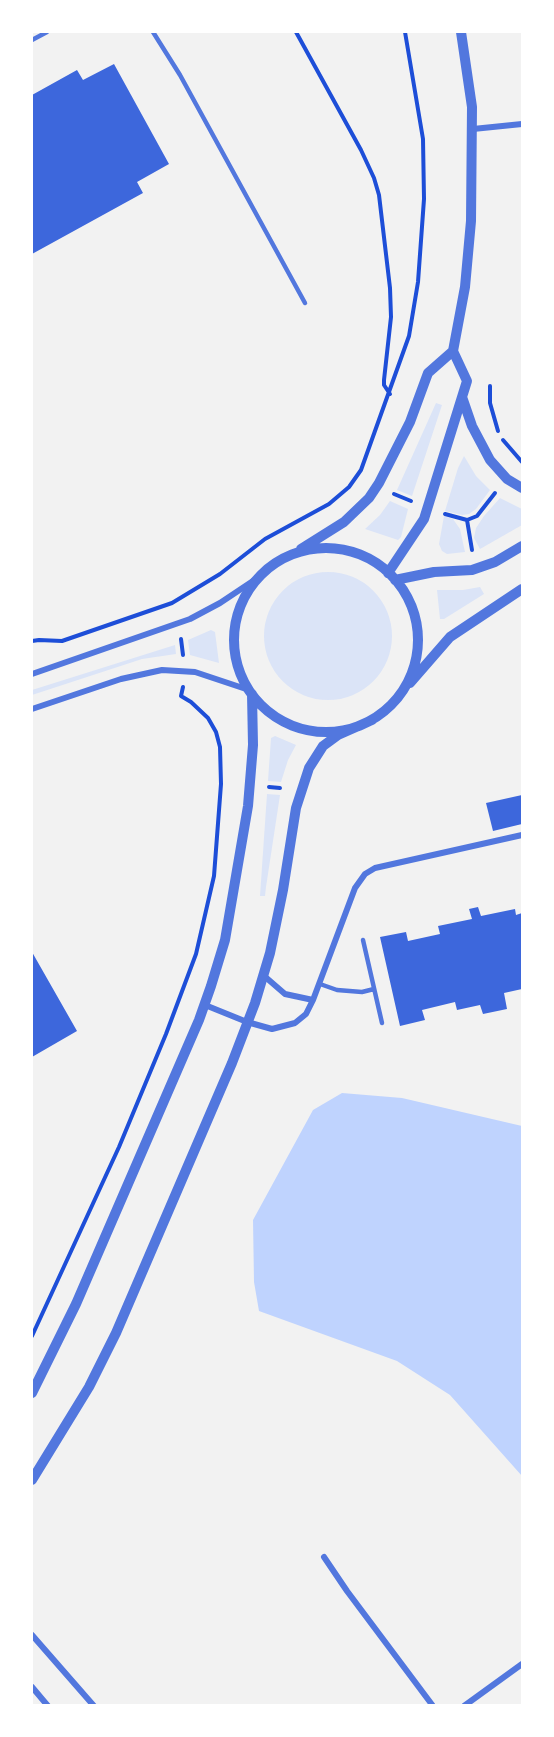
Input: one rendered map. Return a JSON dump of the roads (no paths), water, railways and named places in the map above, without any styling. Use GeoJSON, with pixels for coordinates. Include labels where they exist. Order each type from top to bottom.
{"type":"FeatureCollection","features":[{"type":"Feature","properties":{"kind":"street"},"geometry":{"type":"LineString","coordinates":[[392,577],[424,519],[467,381],[453,351],[468,260],[471,221],[471,87],[461,32]]}},
{"type":"Feature","properties":{"kind":"street"},"geometry":{"type":"LineString","coordinates":[[472,129],[522,124]]}},
{"type":"Feature","properties":{"kind":"street"},"geometry":{"type":"LineString","coordinates":[[453,351],[428,373],[410,422],[380,483],[369,498],[344,522],[294,554],[275,563],[251,586],[240,608],[234,632],[238,668],[250,692],[264,708],[280,720],[298,728],[316,732],[336,732],[354,728],[372,720],[388,708],[450,637],[522,589]]}},
{"type":"Feature","properties":{"kind":"street"},"geometry":{"type":"LineString","coordinates":[[462,397],[472,426],[490,460],[507,479],[522,488]]}},
{"type":"Feature","properties":{"kind":"street"},"geometry":{"type":"LineString","coordinates":[[392,577],[472,570],[495,562],[522,546]]}},
{"type":"Feature","properties":{"kind":"street"},"geometry":{"type":"LineString","coordinates":[[294,554],[315,549],[347,551],[367,558],[392,577],[406,595],[413,612],[417,633],[417,653],[402,692]]}},
{"type":"Feature","properties":{"kind":"street"},"geometry":{"type":"LineString","coordinates":[[32,674],[190,619],[220,603],[259,577]]}},
{"type":"Feature","properties":{"kind":"street"},"geometry":{"type":"LineString","coordinates":[[32,709],[121,679],[162,670],[195,672],[250,692]]}},
{"type":"Feature","properties":{"kind":"street"},"geometry":{"type":"LineString","coordinates":[[32,1393],[76,1304],[205,1005],[225,940],[242,854],[253,745],[250,692]]}},
{"type":"Feature","properties":{"kind":"street"},"geometry":{"type":"LineString","coordinates":[[32,1480],[89,1388],[116,1333],[213,1110],[248,1022],[277,919],[296,808],[306,774],[323,746],[338,735],[372,720]]}},
{"type":"Feature","properties":{"kind":"street"},"geometry":{"type":"LineString","coordinates":[[205,1005],[272,1029],[295,1023],[306,1014],[313,1000],[355,888],[365,874],[375,868],[522,835]]}},
{"type":"Feature","properties":{"kind":"street"},"geometry":{"type":"LineString","coordinates":[[263,975],[285,994],[313,1000]]}},
{"type":"Feature","properties":{"kind":"street"},"geometry":{"type":"LineString","coordinates":[[324,1557],[433,1706]]}},
{"type":"Feature","properties":{"kind":"street"},"geometry":{"type":"LineString","coordinates":[[32,1635],[94,1706]]}},
{"type":"Feature","properties":{"kind":"street"},"geometry":{"type":"LineString","coordinates":[[464,1706],[522,1664]]}},
{"type":"Feature","properties":{"kind":"street"},"geometry":{"type":"LineString","coordinates":[[32,1687],[48,1706]]}},
{"type":"Feature","properties":{"kind":"lane"},"geometry":{"type":"LineString","coordinates":[[32,40],[47,32]]}},
{"type":"Feature","properties":{"kind":"lane"},"geometry":{"type":"LineString","coordinates":[[153,32],[180,75],[305,303]]}},
{"type":"Feature","properties":{"kind":"lane"},"geometry":{"type":"LineString","coordinates":[[363,940],[382,1023]]}},
{"type":"Feature","properties":{"kind":"lane"},"geometry":{"type":"LineString","coordinates":[[320,984],[338,990],[362,992],[374,989]]}},
{"type":"Feature","properties":{"kind":"water"},"geometry":{"type":"Polygon","coordinates":[[[342,1093],[402,1098],[522,1126],[522,1476],[450,1395],[397,1361],[259,1311],[254,1282],[253,1220],[313,1110],[342,1093]]]}}]}
